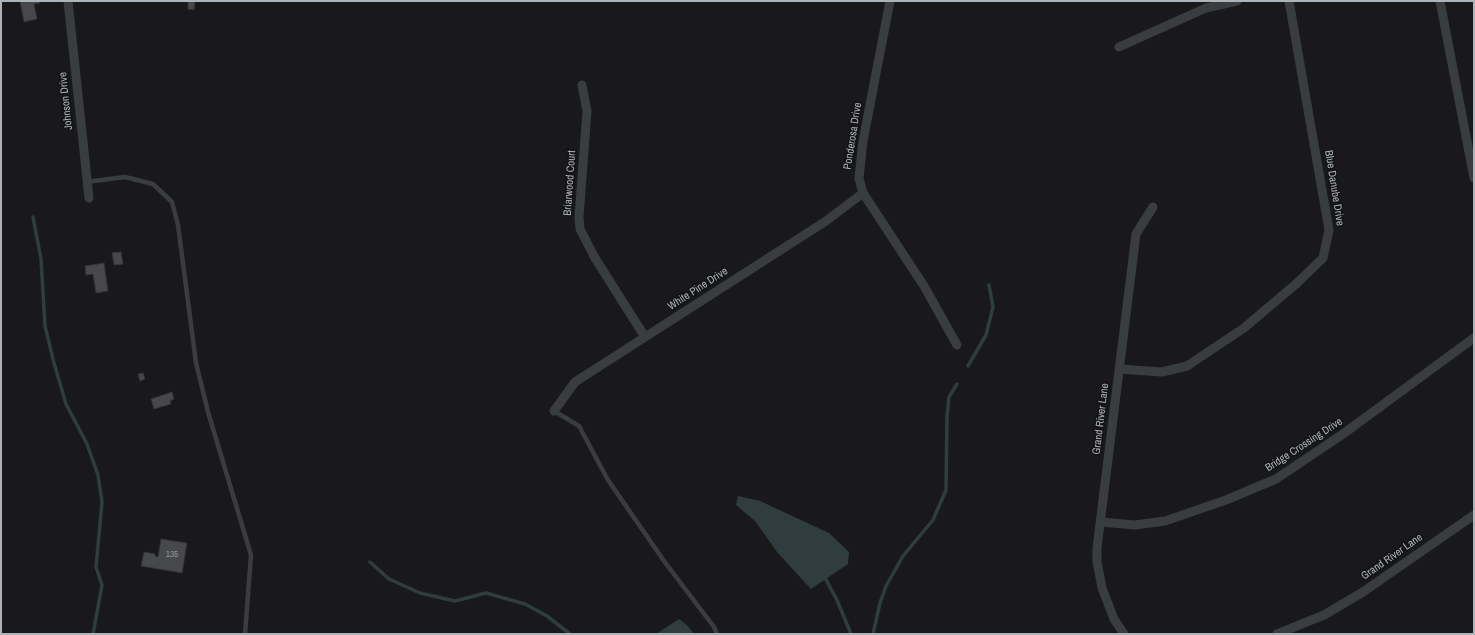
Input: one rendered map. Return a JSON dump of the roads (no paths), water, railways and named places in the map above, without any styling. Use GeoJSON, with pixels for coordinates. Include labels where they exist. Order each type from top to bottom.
{"type":"FeatureCollection","features":[{"type":"Feature","properties":{"kind":"street","name":"Johnson Drive"},"geometry":{"type":"LineString","coordinates":[[68,1],[86,182],[89,198]]}},
{"type":"Feature","properties":{"kind":"street","name":"Ponderosa Drive"},"geometry":{"type":"LineString","coordinates":[[890,1],[863,141],[859,178],[863,194],[924,286],[957,345]]}},
{"type":"Feature","properties":{"kind":"street"},"geometry":{"type":"LineString","coordinates":[[1119,47],[1206,8],[1237,1]]}},
{"type":"Feature","properties":{"kind":"street","name":"Blue Danube Drive"},"geometry":{"type":"LineString","coordinates":[[1119,369],[1162,372],[1187,366],[1244,328],[1296,284],[1323,258],[1329,230],[1289,1]]}},
{"type":"Feature","properties":{"kind":"street"},"geometry":{"type":"LineString","coordinates":[[1440,1],[1462,109],[1474,178]]}},
{"type":"Feature","properties":{"kind":"street","name":"Briarwood Court"},"geometry":{"type":"LineString","coordinates":[[582,85],[587,111],[579,217],[580,230],[595,258],[645,337]]}},
{"type":"Feature","properties":{"kind":"street","name":"White Pine Drive"},"geometry":{"type":"LineString","coordinates":[[554,411],[575,382],[826,221],[863,194]]}},
{"type":"Feature","properties":{"kind":"street","name":"Grand River Lane"},"geometry":{"type":"LineString","coordinates":[[1124,634],[1114,619],[1102,588],[1097,562],[1097,548],[1136,234],[1153,207]]}},
{"type":"Feature","properties":{"kind":"street","name":"Bridge Crossing Drive"},"geometry":{"type":"LineString","coordinates":[[1101,522],[1136,525],[1165,522],[1226,500],[1276,479],[1473,341]]}},
{"type":"Feature","properties":{"kind":"street","name":"Grand River Lane"},"geometry":{"type":"LineString","coordinates":[[1277,634],[1324,615],[1364,592],[1474,514]]}},
{"type":"Feature","properties":{"kind":"lane"},"geometry":{"type":"LineString","coordinates":[[86,182],[125,177],[152,184],[172,202],[178,224],[196,363],[208,412],[251,555],[245,634]]}},
{"type":"Feature","properties":{"kind":"lane"},"geometry":{"type":"LineString","coordinates":[[554,411],[579,426],[608,480],[664,561],[714,627],[717,634]]}},
{"type":"Feature","properties":{"kind":"waterway"},"geometry":{"type":"LineString","coordinates":[[33,217],[41,259],[45,326],[66,404],[87,444],[98,475],[102,502],[96,567],[102,585],[93,634]]}},
{"type":"Feature","properties":{"kind":"waterway"},"geometry":{"type":"LineString","coordinates":[[968,366],[986,335],[993,307],[989,285]]}},
{"type":"Feature","properties":{"kind":"waterway"},"geometry":{"type":"LineString","coordinates":[[873,634],[880,603],[886,586],[903,556],[933,520],[946,490],[947,417],[949,397],[957,384]]}},
{"type":"Feature","properties":{"kind":"waterway"},"geometry":{"type":"LineString","coordinates":[[370,562],[389,579],[420,593],[455,601],[486,593],[525,604],[547,616],[570,634]]}},
{"type":"Feature","properties":{"kind":"waterway"},"geometry":{"type":"LineString","coordinates":[[825,578],[837,600],[851,634]]}}]}
